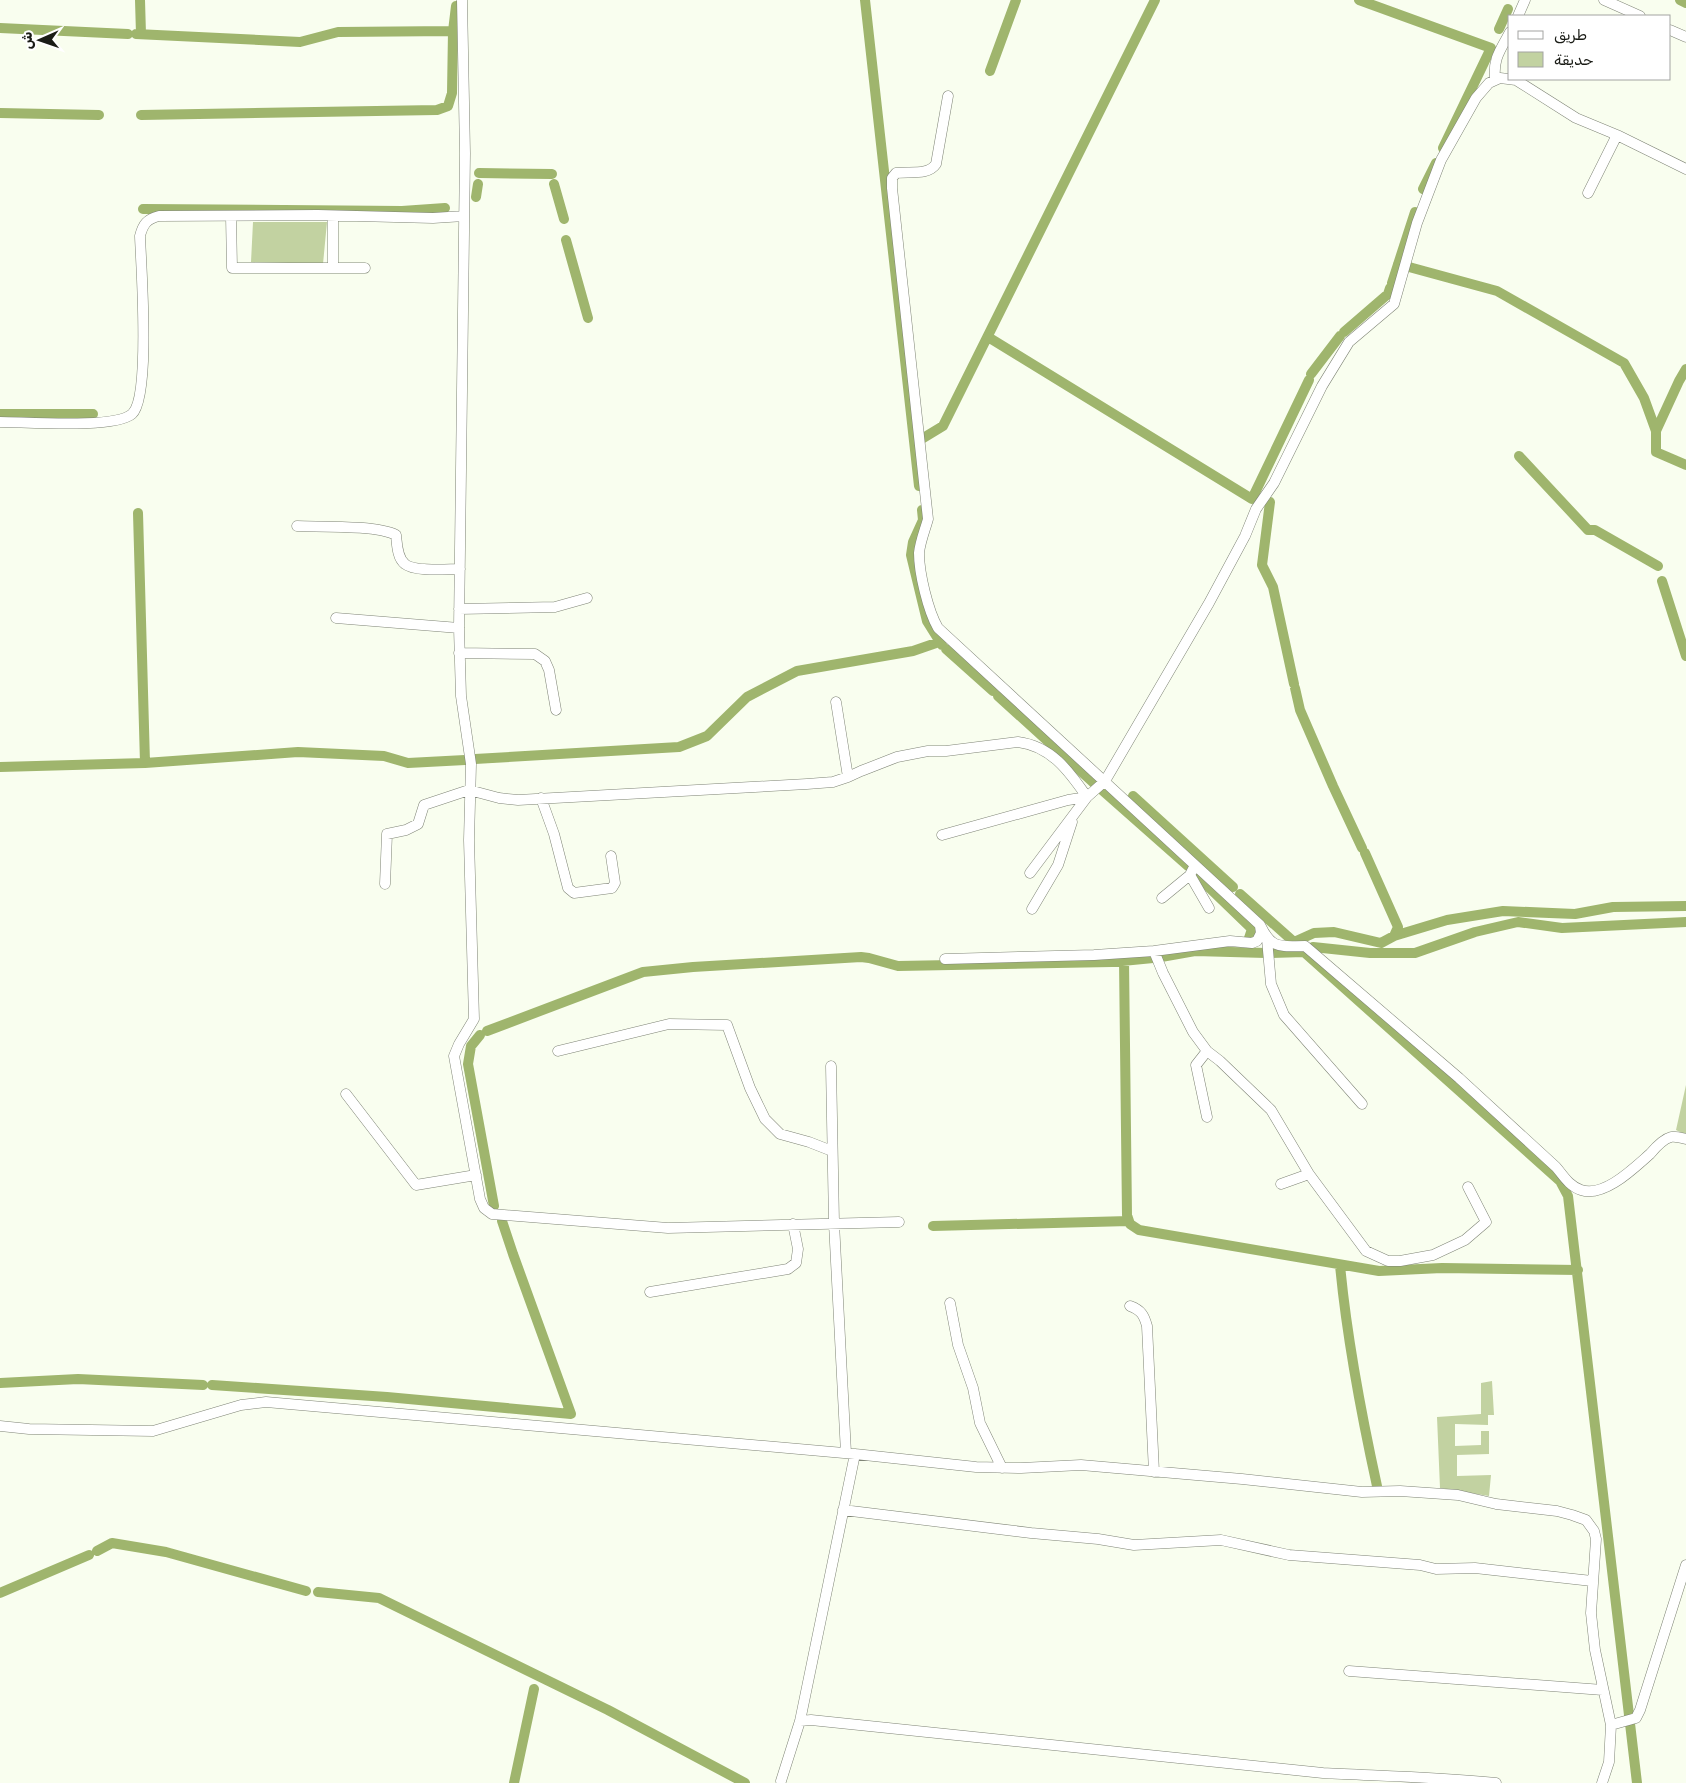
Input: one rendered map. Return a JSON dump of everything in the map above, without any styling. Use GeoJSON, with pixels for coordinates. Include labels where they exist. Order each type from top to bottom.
{"type":"FeatureCollection","features":[{"type":"Feature","properties":{"kind":"street"},"geometry":{"type":"LineString","coordinates":[[462,0],[465,153],[459,628],[461,696],[471,764],[469,790],[474,1020],[454,1056],[480,1199],[484,1208],[492,1214],[668,1228],[834,1222],[899,1222]]}},
{"type":"Feature","properties":{"kind":"street"},"geometry":{"type":"LineString","coordinates":[[1518,15],[1525,0]]}},
{"type":"Feature","properties":{"kind":"street"},"geometry":{"type":"LineString","coordinates":[[1604,0],[1638,15]]}},
{"type":"Feature","properties":{"kind":"street"},"geometry":{"type":"LineString","coordinates":[[1671,30],[1686,37]]}},
{"type":"Feature","properties":{"kind":"street"},"geometry":{"type":"LineString","coordinates":[[1495,80],[1494,67],[1496,59],[1508,36]]}},
{"type":"Feature","properties":{"kind":"street"},"geometry":{"type":"LineString","coordinates":[[1030,873],[1087,797],[1105,781],[1209,603],[1245,536],[1256,509],[1274,483],[1322,386],[1350,342],[1394,304],[1418,223],[1441,160],[1476,98],[1489,83],[1500,78],[1508,79]]}},
{"type":"Feature","properties":{"kind":"street"},"geometry":{"type":"LineString","coordinates":[[1516,80],[1576,118],[1617,135],[1686,169]]}},
{"type":"Feature","properties":{"kind":"street"},"geometry":{"type":"LineString","coordinates":[[948,96],[936,164],[927,171],[896,173],[892,178],[928,519],[919,551],[920,565],[931,617],[949,640],[1260,925],[1267,939],[1271,984],[1284,1015],[1362,1104]]}},
{"type":"Feature","properties":{"kind":"street"},"geometry":{"type":"LineString","coordinates":[[1588,193],[1617,135]]}},
{"type":"Feature","properties":{"kind":"street"},"geometry":{"type":"LineString","coordinates":[[0,422],[97,423],[118,420],[132,414],[139,401],[143,377],[140,236],[142,226],[150,218],[160,216],[433,218],[464,216]]}},
{"type":"Feature","properties":{"kind":"street"},"geometry":{"type":"LineString","coordinates":[[231,216],[232,268],[365,268]]}},
{"type":"Feature","properties":{"kind":"street"},"geometry":{"type":"LineString","coordinates":[[333,216],[333,268]]}},
{"type":"Feature","properties":{"kind":"street"},"geometry":{"type":"LineString","coordinates":[[297,526],[369,529],[390,532],[396,535],[398,553],[405,564],[415,568],[460,569]]}},
{"type":"Feature","properties":{"kind":"street"},"geometry":{"type":"LineString","coordinates":[[459,608],[555,606],[587,598]]}},
{"type":"Feature","properties":{"kind":"street"},"geometry":{"type":"LineString","coordinates":[[336,618],[459,628]]}},
{"type":"Feature","properties":{"kind":"street"},"geometry":{"type":"LineString","coordinates":[[460,653],[535,654],[545,661],[549,670],[556,710]]}},
{"type":"Feature","properties":{"kind":"street"},"geometry":{"type":"LineString","coordinates":[[836,702],[848,777]]}},
{"type":"Feature","properties":{"kind":"street"},"geometry":{"type":"LineString","coordinates":[[386,884],[387,834],[406,830],[418,824],[424,804],[469,790],[499,798],[518,800],[833,782],[897,757],[928,751],[946,751],[1018,742],[1029,743],[1048,752],[1074,777],[1087,797]]}},
{"type":"Feature","properties":{"kind":"street"},"geometry":{"type":"LineString","coordinates":[[942,835],[1068,800],[1087,797]]}},
{"type":"Feature","properties":{"kind":"street"},"geometry":{"type":"LineString","coordinates":[[541,798],[554,834],[568,888],[574,893],[612,888],[615,883],[611,856]]}},
{"type":"Feature","properties":{"kind":"street"},"geometry":{"type":"LineString","coordinates":[[1032,908],[1058,865],[1074,814]]}},
{"type":"Feature","properties":{"kind":"street"},"geometry":{"type":"LineString","coordinates":[[1162,898],[1190,875],[1195,865]]}},
{"type":"Feature","properties":{"kind":"street"},"geometry":{"type":"LineString","coordinates":[[1190,875],[1209,908]]}},
{"type":"Feature","properties":{"kind":"street"},"geometry":{"type":"LineString","coordinates":[[945,959],[1094,955],[1154,951],[1230,941],[1252,943],[1257,941],[1261,933],[1260,925]]}},
{"type":"Feature","properties":{"kind":"street"},"geometry":{"type":"LineString","coordinates":[[1267,939],[1278,946],[1305,946],[1459,1078],[1556,1166],[1569,1183],[1581,1190],[1595,1191],[1610,1185],[1633,1169],[1661,1143],[1672,1137],[1686,1139]]}},
{"type":"Feature","properties":{"kind":"street"},"geometry":{"type":"LineString","coordinates":[[1154,951],[1193,1032],[1207,1051],[1271,1110],[1309,1174],[1366,1250],[1388,1261],[1400,1261],[1432,1255],[1465,1240],[1486,1222],[1468,1187]]}},
{"type":"Feature","properties":{"kind":"street"},"geometry":{"type":"LineString","coordinates":[[558,1051],[669,1024],[727,1025],[750,1088],[765,1119],[780,1134],[809,1142],[832,1152]]}},
{"type":"Feature","properties":{"kind":"street"},"geometry":{"type":"LineString","coordinates":[[1207,1051],[1196,1065],[1207,1117]]}},
{"type":"Feature","properties":{"kind":"street"},"geometry":{"type":"LineString","coordinates":[[782,1782],[800,1721],[843,1510],[851,1454],[834,1222],[831,1066]]}},
{"type":"Feature","properties":{"kind":"street"},"geometry":{"type":"LineString","coordinates":[[346,1094],[416,1185],[476,1175]]}},
{"type":"Feature","properties":{"kind":"street"},"geometry":{"type":"LineString","coordinates":[[1281,1184],[1309,1174]]}},
{"type":"Feature","properties":{"kind":"street"},"geometry":{"type":"LineString","coordinates":[[650,1292],[788,1268],[796,1263],[798,1249],[793,1224]]}},
{"type":"Feature","properties":{"kind":"street"},"geometry":{"type":"LineString","coordinates":[[950,1303],[958,1345],[973,1388],[980,1423],[1002,1468]]}},
{"type":"Feature","properties":{"kind":"street"},"geometry":{"type":"LineString","coordinates":[[1130,1306],[1144,1315],[1147,1326],[1154,1472]]}},
{"type":"Feature","properties":{"kind":"street"},"geometry":{"type":"LineString","coordinates":[[0,1426],[29,1429],[153,1431],[241,1405],[266,1402],[851,1454],[976,1467],[1081,1465],[1354,1491],[1458,1495],[1496,1504],[1557,1511],[1586,1520],[1594,1531],[1596,1549],[1591,1613],[1594,1650],[1611,1725],[1609,1762],[1602,1783]]}},
{"type":"Feature","properties":{"kind":"street"},"geometry":{"type":"LineString","coordinates":[[843,1510],[1031,1533],[1098,1539],[1134,1545],[1221,1540],[1289,1555],[1420,1565],[1436,1569],[1475,1568],[1592,1581]]}},
{"type":"Feature","properties":{"kind":"street"},"geometry":{"type":"LineString","coordinates":[[1611,1725],[1636,1718],[1640,1710],[1686,1565]]}},
{"type":"Feature","properties":{"kind":"street"},"geometry":{"type":"LineString","coordinates":[[1349,1671],[1603,1690]]}},
{"type":"Feature","properties":{"kind":"street"},"geometry":{"type":"LineString","coordinates":[[800,1721],[820,1721],[1323,1773],[1427,1777],[1496,1783]]}},
{"type":"Feature","properties":{"kind":"green space"},"geometry":{"type":"Polygon","coordinates":[[[253,222],[327,222],[323,264],[251,262],[253,222]]]}},
{"type":"Feature","properties":{"kind":"green space"},"geometry":{"type":"Polygon","coordinates":[[[1686,1085],[1686,1135],[1676,1130],[1686,1085]]]}},
{"type":"Feature","properties":{"kind":"green space"},"geometry":{"type":"Polygon","coordinates":[[[1492,1381],[1494,1415],[1488,1415],[1488,1425],[1455,1424],[1455,1446],[1481,1445],[1481,1431],[1489,1431],[1489,1454],[1457,1455],[1457,1476],[1491,1475],[1489,1496],[1440,1488],[1437,1417],[1481,1414],[1481,1383],[1492,1381]]]}},
{"type":"Feature","properties":{"kind":"waterway"},"geometry":{"type":"LineString","coordinates":[[140,0],[141,34]]}},
{"type":"Feature","properties":{"kind":"waterway"},"geometry":{"type":"LineString","coordinates":[[865,0],[919,486]]}},
{"type":"Feature","properties":{"kind":"waterway"},"geometry":{"type":"LineString","coordinates":[[990,71],[1016,0]]}},
{"type":"Feature","properties":{"kind":"waterway"},"geometry":{"type":"LineString","coordinates":[[915,443],[943,426],[1155,0]]}},
{"type":"Feature","properties":{"kind":"waterway"},"geometry":{"type":"LineString","coordinates":[[1359,0],[1491,48],[1443,148]]}},
{"type":"Feature","properties":{"kind":"waterway"},"geometry":{"type":"LineString","coordinates":[[1680,0],[1686,3]]}},
{"type":"Feature","properties":{"kind":"waterway"},"geometry":{"type":"LineString","coordinates":[[141,115],[437,110],[448,106],[452,93],[453,31],[456,6]]}},
{"type":"Feature","properties":{"kind":"waterway"},"geometry":{"type":"LineString","coordinates":[[1499,29],[1508,9]]}},
{"type":"Feature","properties":{"kind":"waterway"},"geometry":{"type":"LineString","coordinates":[[0,28],[128,34]]}},
{"type":"Feature","properties":{"kind":"waterway"},"geometry":{"type":"LineString","coordinates":[[136,34],[300,42],[338,32],[453,31]]}},
{"type":"Feature","properties":{"kind":"waterway"},"geometry":{"type":"LineString","coordinates":[[0,113],[99,115]]}},
{"type":"Feature","properties":{"kind":"waterway"},"geometry":{"type":"LineString","coordinates":[[1423,189],[1436,163]]}},
{"type":"Feature","properties":{"kind":"waterway"},"geometry":{"type":"LineString","coordinates":[[479,173],[552,174]]}},
{"type":"Feature","properties":{"kind":"waterway"},"geometry":{"type":"LineString","coordinates":[[476,197],[478,184]]}},
{"type":"Feature","properties":{"kind":"waterway"},"geometry":{"type":"LineString","coordinates":[[554,184],[564,219]]}},
{"type":"Feature","properties":{"kind":"waterway"},"geometry":{"type":"LineString","coordinates":[[143,209],[402,211],[445,208]]}},
{"type":"Feature","properties":{"kind":"waterway"},"geometry":{"type":"LineString","coordinates":[[1392,283],[1415,212]]}},
{"type":"Feature","properties":{"kind":"waterway"},"geometry":{"type":"LineString","coordinates":[[566,240],[588,318]]}},
{"type":"Feature","properties":{"kind":"waterway"},"geometry":{"type":"LineString","coordinates":[[1398,264],[1497,291],[1624,363],[1644,398],[1656,431],[1656,452],[1686,465]]}},
{"type":"Feature","properties":{"kind":"waterway"},"geometry":{"type":"LineString","coordinates":[[1344,332],[1388,294],[1390,288]]}},
{"type":"Feature","properties":{"kind":"waterway"},"geometry":{"type":"LineString","coordinates":[[1311,374],[1340,336]]}},
{"type":"Feature","properties":{"kind":"waterway"},"geometry":{"type":"LineString","coordinates":[[988,337],[1252,499],[1309,380]]}},
{"type":"Feature","properties":{"kind":"waterway"},"geometry":{"type":"LineString","coordinates":[[1656,431],[1686,369]]}},
{"type":"Feature","properties":{"kind":"waterway"},"geometry":{"type":"LineString","coordinates":[[0,414],[93,414]]}},
{"type":"Feature","properties":{"kind":"waterway"},"geometry":{"type":"LineString","coordinates":[[1519,456],[1588,530],[1595,530],[1658,566]]}},
{"type":"Feature","properties":{"kind":"waterway"},"geometry":{"type":"LineString","coordinates":[[1270,502],[1262,565],[1273,587],[1294,684]]}},
{"type":"Feature","properties":{"kind":"waterway"},"geometry":{"type":"LineString","coordinates":[[922,510],[923,520],[913,542],[911,555],[927,621],[942,645]]}},
{"type":"Feature","properties":{"kind":"waterway"},"geometry":{"type":"LineString","coordinates":[[138,513],[145,763]]}},
{"type":"Feature","properties":{"kind":"waterway"},"geometry":{"type":"LineString","coordinates":[[1662,581],[1686,656]]}},
{"type":"Feature","properties":{"kind":"waterway"},"geometry":{"type":"LineString","coordinates":[[475,759],[679,747],[707,736],[747,697],[797,671],[913,651],[939,642]]}},
{"type":"Feature","properties":{"kind":"waterway"},"geometry":{"type":"LineString","coordinates":[[946,649],[993,691]]}},
{"type":"Feature","properties":{"kind":"waterway"},"geometry":{"type":"LineString","coordinates":[[1295,688],[1300,710],[1362,848]]}},
{"type":"Feature","properties":{"kind":"waterway"},"geometry":{"type":"LineString","coordinates":[[998,696],[1095,784]]}},
{"type":"Feature","properties":{"kind":"waterway"},"geometry":{"type":"LineString","coordinates":[[0,767],[145,763],[298,752],[384,756],[408,763],[465,760]]}},
{"type":"Feature","properties":{"kind":"waterway"},"geometry":{"type":"LineString","coordinates":[[1102,790],[1188,866]]}},
{"type":"Feature","properties":{"kind":"waterway"},"geometry":{"type":"LineString","coordinates":[[1133,796],[1233,887]]}},
{"type":"Feature","properties":{"kind":"waterway"},"geometry":{"type":"LineString","coordinates":[[1365,853],[1398,927],[1394,936]]}},
{"type":"Feature","properties":{"kind":"waterway"},"geometry":{"type":"LineString","coordinates":[[1194,873],[1252,929],[1249,938]]}},
{"type":"Feature","properties":{"kind":"waterway"},"geometry":{"type":"LineString","coordinates":[[1240,894],[1294,942],[1314,933],[1334,932],[1381,943],[1394,936],[1447,920],[1503,911],[1575,914],[1613,907],[1686,906]]}},
{"type":"Feature","properties":{"kind":"waterway"},"geometry":{"type":"LineString","coordinates":[[1313,947],[1370,953],[1415,953],[1475,932],[1518,922],[1562,928],[1686,922]]}},
{"type":"Feature","properties":{"kind":"waterway"},"geometry":{"type":"LineString","coordinates":[[1161,957],[1195,951],[1266,953]]}},
{"type":"Feature","properties":{"kind":"waterway"},"geometry":{"type":"LineString","coordinates":[[1271,953],[1304,952],[1560,1181],[1568,1196],[1637,1783]]}},
{"type":"Feature","properties":{"kind":"waterway"},"geometry":{"type":"LineString","coordinates":[[487,1031],[643,972],[693,967],[861,957],[898,966],[1112,962],[1153,958]]}},
{"type":"Feature","properties":{"kind":"waterway"},"geometry":{"type":"LineString","coordinates":[[1124,960],[1127,1215],[1130,1224],[1139,1230],[1379,1271],[1442,1268],[1578,1270]]}},
{"type":"Feature","properties":{"kind":"waterway"},"geometry":{"type":"LineString","coordinates":[[480,1035],[471,1046],[468,1064],[494,1206]]}},
{"type":"Feature","properties":{"kind":"waterway"},"geometry":{"type":"LineString","coordinates":[[212,1385],[387,1397],[571,1414],[502,1221]]}},
{"type":"Feature","properties":{"kind":"waterway"},"geometry":{"type":"LineString","coordinates":[[933,1226],[1129,1221]]}},
{"type":"Feature","properties":{"kind":"waterway"},"geometry":{"type":"LineString","coordinates":[[1340,1265],[1346,1321],[1355,1376],[1377,1486]]}},
{"type":"Feature","properties":{"kind":"waterway"},"geometry":{"type":"LineString","coordinates":[[0,1383],[78,1379],[203,1385]]}},
{"type":"Feature","properties":{"kind":"waterway"},"geometry":{"type":"LineString","coordinates":[[97,1551],[112,1543],[166,1552],[306,1591]]}},
{"type":"Feature","properties":{"kind":"waterway"},"geometry":{"type":"LineString","coordinates":[[0,1593],[89,1555]]}},
{"type":"Feature","properties":{"kind":"waterway"},"geometry":{"type":"LineString","coordinates":[[318,1592],[379,1598],[608,1710],[745,1783]]}},
{"type":"Feature","properties":{"kind":"waterway"},"geometry":{"type":"LineString","coordinates":[[514,1783],[534,1689]]}}]}
